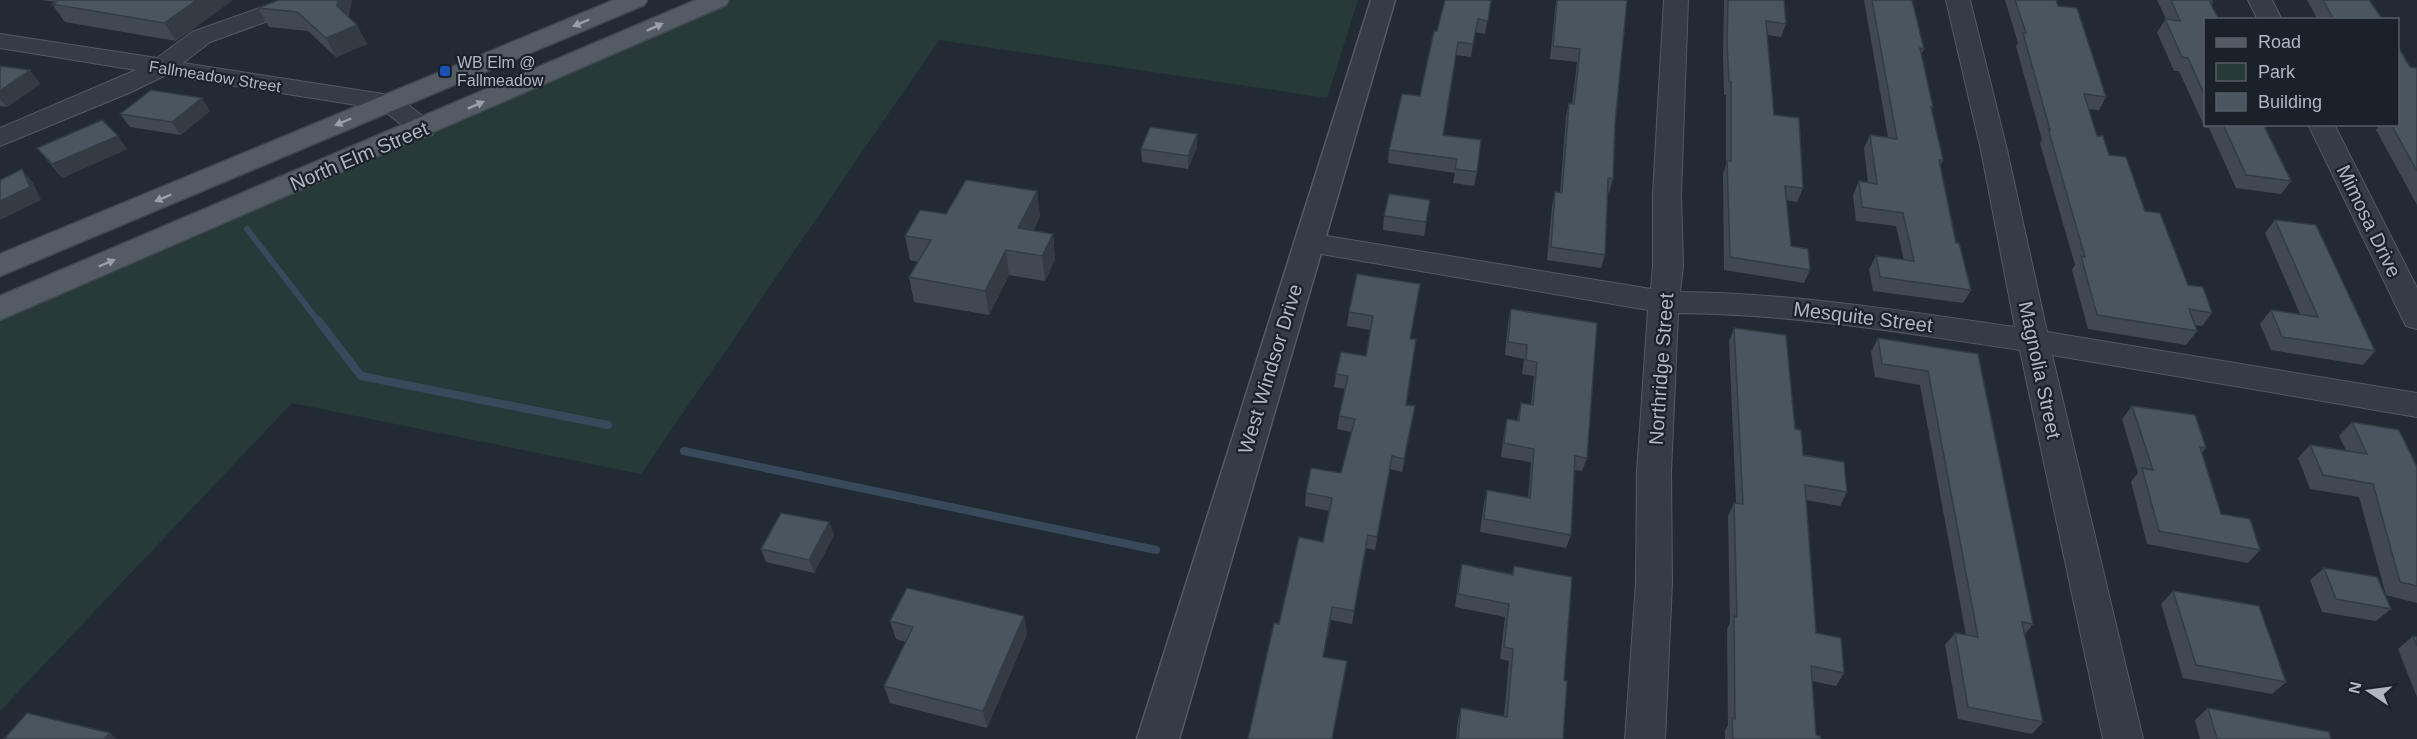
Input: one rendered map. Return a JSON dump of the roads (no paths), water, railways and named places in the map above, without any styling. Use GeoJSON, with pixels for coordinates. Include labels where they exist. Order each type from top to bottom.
{"type":"FeatureCollection","features":[{"type":"Feature","properties":{"kind":"main road","name":"North Elm Street"},"geometry":{"type":"LineString","coordinates":[[0,266],[635,0]]}},
{"type":"Feature","properties":{"kind":"main road","name":"North Elm Street"},"geometry":{"type":"LineString","coordinates":[[0,309],[423,129],[717,0]]}},
{"type":"Feature","properties":{"kind":"street"},"geometry":{"type":"LineString","coordinates":[[0,138],[120,88],[160,68],[201,37],[304,0]]}},
{"type":"Feature","properties":{"kind":"street","name":"West Windsor Drive"},"geometry":{"type":"LineString","coordinates":[[1158,739],[1383,0]]}},
{"type":"Feature","properties":{"kind":"street","name":"Northridge Street"},"geometry":{"type":"LineString","coordinates":[[1645,739],[1654,583],[1654,472],[1668,266],[1667,194],[1676,0]]}},
{"type":"Feature","properties":{"kind":"street","name":"Magnolia Street"},"geometry":{"type":"LineString","coordinates":[[1959,0],[2123,739]]}},
{"type":"Feature","properties":{"kind":"street"},"geometry":{"type":"LineString","coordinates":[[2260,0],[2269,18]]}},
{"type":"Feature","properties":{"kind":"street","name":"Fallmeadow Street"},"geometry":{"type":"LineString","coordinates":[[0,42],[390,103],[423,129]]}},
{"type":"Feature","properties":{"kind":"street","name":"Mimosa Drive"},"geometry":{"type":"LineString","coordinates":[[2322,126],[2417,318]]}},
{"type":"Feature","properties":{"kind":"street","name":"Mesquite Street"},"geometry":{"type":"LineString","coordinates":[[1308,243],[1664,302],[1736,303],[1838,312],[2033,341],[2417,405]]}},
{"type":"Feature","properties":{"kind":"waterway"},"geometry":{"type":"LineString","coordinates":[[247,229],[319,322]]}},
{"type":"Feature","properties":{"kind":"waterway"},"geometry":{"type":"LineString","coordinates":[[318,320],[361,376],[608,425]]}},
{"type":"Feature","properties":{"kind":"waterway"},"geometry":{"type":"LineString","coordinates":[[684,451],[1156,550]]}},
{"type":"Feature","properties":{"kind":"place","name":"WB Elm @ Fallmeadow"},"geometry":{"type":"Point","coordinates":[445,71]}}]}
